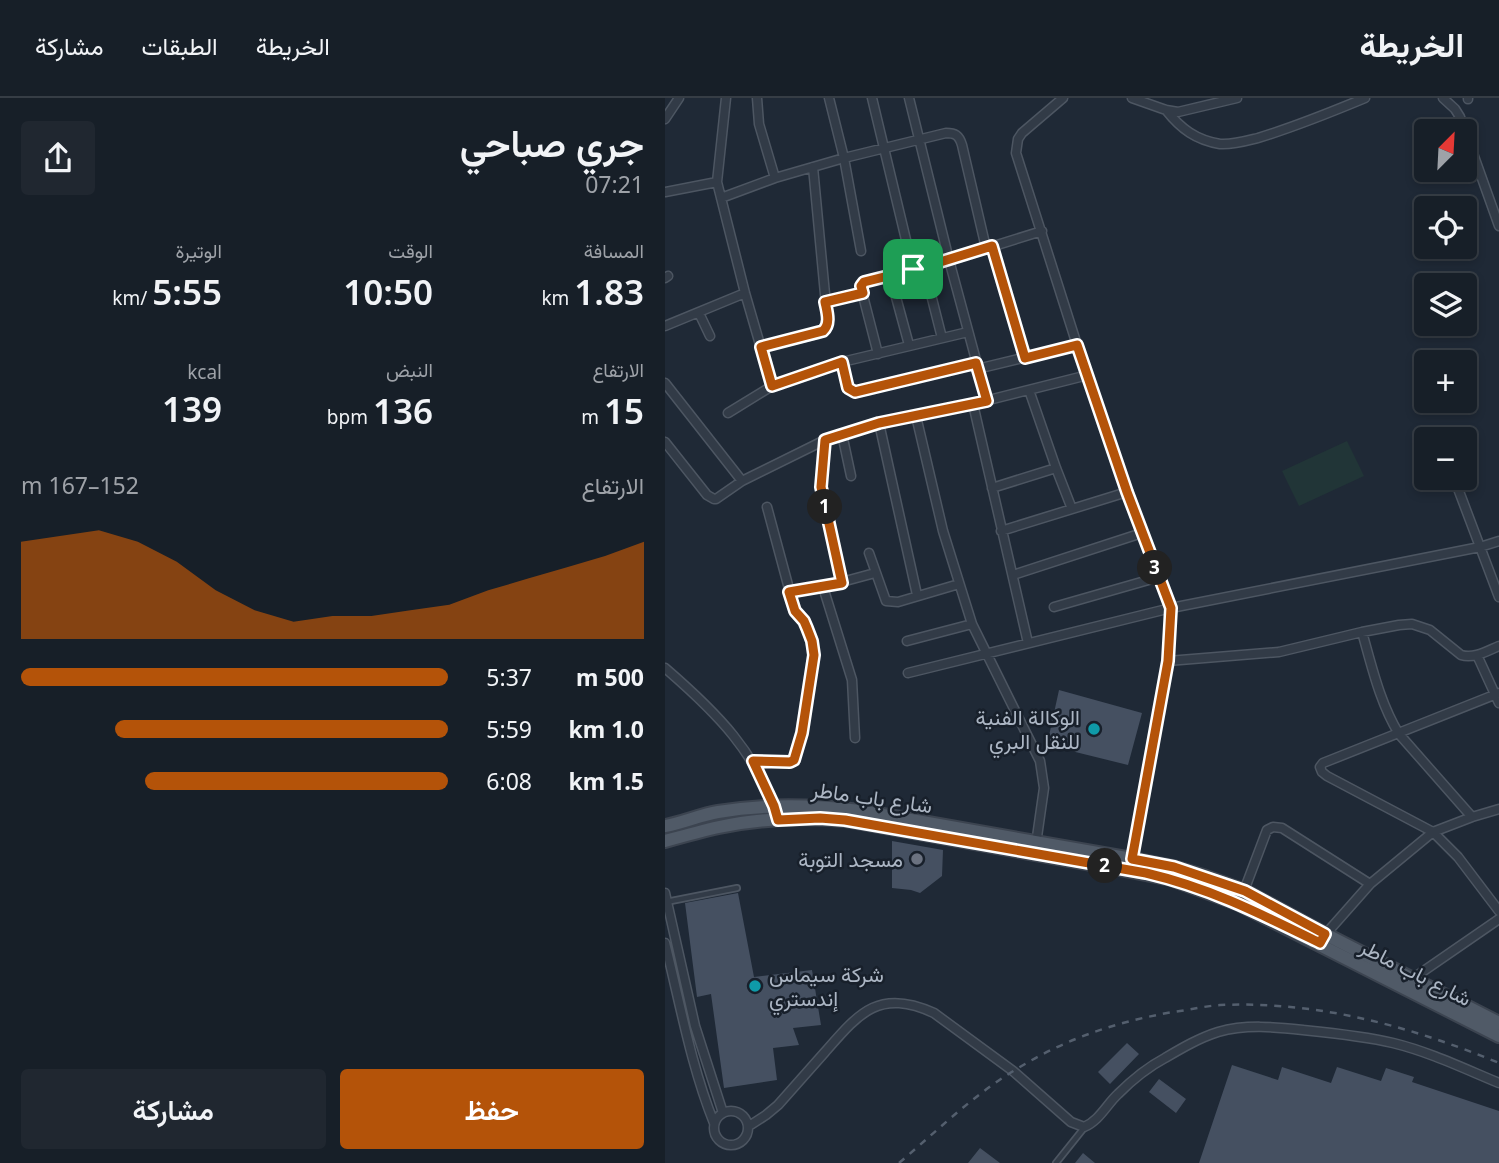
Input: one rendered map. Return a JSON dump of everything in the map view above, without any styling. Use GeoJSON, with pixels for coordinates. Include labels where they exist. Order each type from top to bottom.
{"type":"FeatureCollection","features":[{"type":"Feature","properties":{"kind":"main road","name":"شارع باب ماطر"},"geometry":{"type":"LineString","coordinates":[[668,823],[717,812],[774,806],[827,807],[860,811],[1035,848]]}},
{"type":"Feature","properties":{"kind":"main road","name":"شارع باب ماطر"},"geometry":{"type":"LineString","coordinates":[[665,841],[721,826],[820,818],[1035,848],[1131,865],[1171,879],[1242,897],[1499,1036]]}},
{"type":"Feature","properties":{"kind":"main road","name":"شارع باب ماطر"},"geometry":{"type":"LineString","coordinates":[[1322,939],[1412,979],[1499,1023]]}},
{"type":"Feature","properties":{"kind":"street"},"geometry":{"type":"LineString","coordinates":[[665,119],[679,98]]}},
{"type":"Feature","properties":{"kind":"street"},"geometry":{"type":"LineString","coordinates":[[726,98],[717,182],[772,386]]}},
{"type":"Feature","properties":{"kind":"street"},"geometry":{"type":"LineString","coordinates":[[757,98],[759,124],[775,178]]}},
{"type":"Feature","properties":{"kind":"street"},"geometry":{"type":"LineString","coordinates":[[829,98],[844,158],[861,251]]}},
{"type":"Feature","properties":{"kind":"street"},"geometry":{"type":"LineString","coordinates":[[872,98],[913,269]]}},
{"type":"Feature","properties":{"kind":"street"},"geometry":{"type":"LineString","coordinates":[[909,98],[987,401]]}},
{"type":"Feature","properties":{"kind":"street"},"geometry":{"type":"LineString","coordinates":[[1063,98],[1022,133],[1018,139],[1016,153],[1127,492],[1171,608],[1168,661],[1131,865]]}},
{"type":"Feature","properties":{"kind":"street"},"geometry":{"type":"LineString","coordinates":[[1132,98],[1178,112],[1237,98]]}},
{"type":"Feature","properties":{"kind":"street"},"geometry":{"type":"LineString","coordinates":[[1166,110],[1187,132],[1212,142],[1228,144],[1284,130],[1365,98]]}},
{"type":"Feature","properties":{"kind":"street"},"geometry":{"type":"LineString","coordinates":[[1443,98],[1460,117],[1499,226]]}},
{"type":"Feature","properties":{"kind":"street"},"geometry":{"type":"LineString","coordinates":[[721,198],[775,178],[844,158],[946,133],[954,134],[959,137],[989,247],[1025,358]]}},
{"type":"Feature","properties":{"kind":"street"},"geometry":{"type":"LineString","coordinates":[[761,347],[823,331],[828,323],[813,167]]}},
{"type":"Feature","properties":{"kind":"street"},"geometry":{"type":"LineString","coordinates":[[665,192],[717,182]]}},
{"type":"Feature","properties":{"kind":"street"},"geometry":{"type":"LineString","coordinates":[[878,354],[862,283],[1042,231]]}},
{"type":"Feature","properties":{"kind":"street"},"geometry":{"type":"LineString","coordinates":[[924,267],[942,338]]}},
{"type":"Feature","properties":{"kind":"street"},"geometry":{"type":"LineString","coordinates":[[890,275],[909,345]]}},
{"type":"Feature","properties":{"kind":"street"},"geometry":{"type":"LineString","coordinates":[[665,326],[745,293]]}},
{"type":"Feature","properties":{"kind":"street"},"geometry":{"type":"LineString","coordinates":[[825,302],[863,293]]}},
{"type":"Feature","properties":{"kind":"street"},"geometry":{"type":"LineString","coordinates":[[699,313],[710,335]]}},
{"type":"Feature","properties":{"kind":"street"},"geometry":{"type":"LineString","coordinates":[[728,413],[772,386],[842,362],[968,332]]}},
{"type":"Feature","properties":{"kind":"street"},"geometry":{"type":"LineString","coordinates":[[842,362],[845,383],[855,392],[1077,345]]}},
{"type":"Feature","properties":{"kind":"street"},"geometry":{"type":"LineString","coordinates":[[665,442],[714,499],[720,498],[742,481],[842,434],[1088,375]]}},
{"type":"Feature","properties":{"kind":"street"},"geometry":{"type":"LineString","coordinates":[[665,383],[742,481]]}},
{"type":"Feature","properties":{"kind":"street"},"geometry":{"type":"LineString","coordinates":[[1029,390],[1072,509]]}},
{"type":"Feature","properties":{"kind":"street"},"geometry":{"type":"LineString","coordinates":[[972,404],[1028,643]]}},
{"type":"Feature","properties":{"kind":"street"},"geometry":{"type":"LineString","coordinates":[[916,416],[943,531],[972,624],[1040,761],[1044,789],[1035,848]]}},
{"type":"Feature","properties":{"kind":"street"},"geometry":{"type":"LineString","coordinates":[[879,423],[917,595]]}},
{"type":"Feature","properties":{"kind":"street"},"geometry":{"type":"LineString","coordinates":[[842,434],[851,476]]}},
{"type":"Feature","properties":{"kind":"street"},"geometry":{"type":"LineString","coordinates":[[825,440],[821,487],[842,583]]}},
{"type":"Feature","properties":{"kind":"street"},"geometry":{"type":"LineString","coordinates":[[992,488],[1056,468]]}},
{"type":"Feature","properties":{"kind":"street"},"geometry":{"type":"LineString","coordinates":[[1459,490],[1499,597]]}},
{"type":"Feature","properties":{"kind":"street"},"geometry":{"type":"LineString","coordinates":[[1001,531],[1127,492]]}},
{"type":"Feature","properties":{"kind":"street"},"geometry":{"type":"LineString","coordinates":[[753,761],[794,760],[802,733],[814,655],[807,628],[795,611],[789,592],[768,507]]}},
{"type":"Feature","properties":{"kind":"street"},"geometry":{"type":"LineString","coordinates":[[1013,575],[1142,533]]}},
{"type":"Feature","properties":{"kind":"street"},"geometry":{"type":"LineString","coordinates":[[908,673],[1171,608],[1499,541]]}},
{"type":"Feature","properties":{"kind":"street"},"geometry":{"type":"LineString","coordinates":[[869,553],[886,601],[898,602],[960,584]]}},
{"type":"Feature","properties":{"kind":"street"},"geometry":{"type":"LineString","coordinates":[[789,592],[842,583],[875,573]]}},
{"type":"Feature","properties":{"kind":"street"},"geometry":{"type":"LineString","coordinates":[[1054,607],[1159,577]]}},
{"type":"Feature","properties":{"kind":"street"},"geometry":{"type":"LineString","coordinates":[[823,587],[852,680],[855,738]]}},
{"type":"Feature","properties":{"kind":"street"},"geometry":{"type":"LineString","coordinates":[[907,641],[972,624]]}},
{"type":"Feature","properties":{"kind":"street"},"geometry":{"type":"LineString","coordinates":[[1168,661],[1279,652],[1362,632],[1412,624],[1430,630],[1466,657],[1499,646]]}},
{"type":"Feature","properties":{"kind":"street"},"geometry":{"type":"LineString","coordinates":[[1362,632],[1384,706],[1399,734],[1472,817]]}},
{"type":"Feature","properties":{"kind":"street"},"geometry":{"type":"LineString","coordinates":[[1477,654],[1498,697],[1323,763],[1320,770],[1433,832],[1458,857],[1499,911]]}},
{"type":"Feature","properties":{"kind":"street"},"geometry":{"type":"LineString","coordinates":[[665,668],[718,716],[753,761],[778,820]]}},
{"type":"Feature","properties":{"kind":"street"},"geometry":{"type":"LineString","coordinates":[[1322,939],[1370,884],[1433,832],[1499,809]]}},
{"type":"Feature","properties":{"kind":"street"},"geometry":{"type":"LineString","coordinates":[[1242,897],[1267,831],[1273,827],[1282,828],[1370,884]]}},
{"type":"Feature","properties":{"kind":"street"},"geometry":{"type":"LineString","coordinates":[[666,899],[695,1026],[723,1113]]}},
{"type":"Feature","properties":{"kind":"street"},"geometry":{"type":"LineString","coordinates":[[1412,979],[1499,919]]}},
{"type":"Feature","properties":{"kind":"street"},"geometry":{"type":"LineString","coordinates":[[677,946],[666,946],[703,1097],[714,1123],[716,1136],[721,1142],[733,1145],[740,1143],[748,1133],[747,1119],[739,1112],[729,1110],[717,1117],[714,1123]]}},
{"type":"Feature","properties":{"kind":"street"},"geometry":{"type":"LineString","coordinates":[[749,1126],[778,1105],[855,1019],[876,1007],[888,1004],[920,1007],[934,1013],[1013,1071],[1071,1122],[1084,1127],[1090,1125],[1119,1093],[1157,1062],[1218,1032],[1238,1028],[1284,1028],[1396,1044],[1499,1083]]}},
{"type":"Feature","properties":{"kind":"lane"},"geometry":{"type":"LineString","coordinates":[[666,899],[737,888]]}},
{"type":"Feature","properties":{"kind":"lane"},"geometry":{"type":"LineString","coordinates":[[1056,1163],[1084,1127]]}},
{"type":"Feature","properties":{"kind":"green space"},"geometry":{"type":"Polygon","coordinates":[[[1347,441],[1364,476],[1299,506],[1282,471],[1347,441]]]}},
{"type":"Feature","properties":{"kind":"building","name":"الوكالة الفنية للنقل البري"},"geometry":{"type":"Polygon","coordinates":[[[1059,690],[1142,713],[1128,765],[1047,745],[1059,690]]]}},
{"type":"Feature","properties":{"kind":"building","name":"مسجد التوبة"},"geometry":{"type":"Polygon","coordinates":[[[892,841],[943,850],[942,876],[920,893],[892,888],[892,841]]]}},
{"type":"Feature","properties":{"kind":"building","name":"شركة سيماس إندستري"},"geometry":{"type":"Polygon","coordinates":[[[738,893],[754,977],[812,970],[821,1025],[793,1028],[799,1045],[773,1048],[777,1080],[724,1088],[711,994],[697,997],[685,903],[738,893]]]}},
{"type":"Feature","properties":{"kind":"building"},"geometry":{"type":"Polygon","coordinates":[[[1127,1043],[1139,1054],[1110,1084],[1098,1072],[1127,1043]]]}},
{"type":"Feature","properties":{"kind":"building"},"geometry":{"type":"Polygon","coordinates":[[[1232,1065],[1278,1080],[1282,1067],[1331,1083],[1337,1067],[1381,1081],[1386,1068],[1414,1077],[1412,1082],[1499,1111],[1499,1163],[1199,1163],[1232,1065]]]}},
{"type":"Feature","properties":{"kind":"building"},"geometry":{"type":"Polygon","coordinates":[[[1159,1079],[1186,1099],[1176,1113],[1149,1092],[1159,1079]]]}},
{"type":"Feature","properties":{"kind":"building"},"geometry":{"type":"Polygon","coordinates":[[[980,1148],[1000,1163],[968,1163],[980,1148]]]}},
{"type":"Feature","properties":{"kind":"building"},"geometry":{"type":"Polygon","coordinates":[[[1083,1153],[1095,1163],[1075,1163],[1083,1153]]]}},
{"type":"Feature","properties":{"kind":"railway"},"geometry":{"type":"LineString","coordinates":[[899,1163],[984,1091],[1034,1059],[1091,1033],[1173,1012],[1220,1005],[1292,1007],[1328,1012],[1397,1027],[1499,1063]]}},
{"type":"Feature","properties":{"kind":"place","name":"الوكالة الفنية للنقل البري"},"geometry":{"type":"Point","coordinates":[1094,729]}},
{"type":"Feature","properties":{"kind":"place","name":"مسجد التوبة"},"geometry":{"type":"Point","coordinates":[917,859]}},
{"type":"Feature","properties":{"kind":"place","name":"شركة سيماس إندستري"},"geometry":{"type":"Point","coordinates":[755,986]}},
{"type":"Feature","properties":{"kind":"route"},"geometry":{"type":"LineString","coordinates":[[992,246],[1025,358],[1077,345],[1127,492],[1171,608],[1168,661],[1132,859],[1174,867],[1245,891],[1325,934],[1320,943],[1239,904],[1171,879],[1146,873],[845,820],[778,820],[753,761],[786,763],[794,760],[802,733],[814,655],[807,628],[795,611],[789,592],[842,583],[821,487],[825,440],[879,423],[987,401],[976,363],[855,392],[845,383],[842,362],[772,386],[761,347],[818,334],[826,329],[828,323],[825,302],[863,293],[861,286],[864,282],[913,269],[992,246]]}}]}
